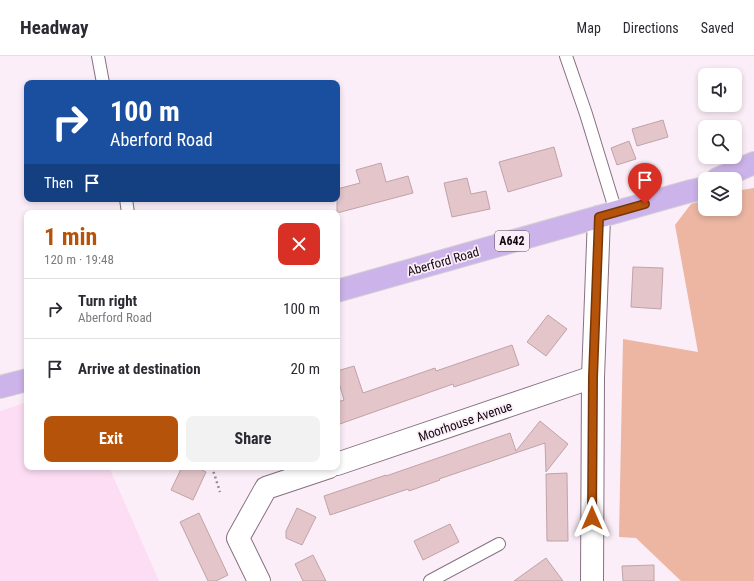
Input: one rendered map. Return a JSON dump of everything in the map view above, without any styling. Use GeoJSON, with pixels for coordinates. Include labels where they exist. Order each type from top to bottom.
{"type":"FeatureCollection","features":[{"type":"Feature","properties":{"kind":"main road"},"geometry":{"type":"LineString","coordinates":[[733,172],[754,163]]}},
{"type":"Feature","properties":{"kind":"main road"},"geometry":{"type":"LineString","coordinates":[[742,181],[754,179]]}},
{"type":"Feature","properties":{"kind":"main road","name":"Aberford Road"},"geometry":{"type":"LineString","coordinates":[[340,290],[698,188]]}},
{"type":"Feature","properties":{"kind":"main road"},"geometry":{"type":"LineString","coordinates":[[0,387],[24,381]]}},
{"type":"Feature","properties":{"kind":"street"},"geometry":{"type":"LineString","coordinates":[[592,581],[593,377],[608,214]]}},
{"type":"Feature","properties":{"kind":"street","name":"Moorhouse Avenue"},"geometry":{"type":"LineString","coordinates":[[340,463],[593,377]]}},
{"type":"Feature","properties":{"kind":"street"},"geometry":{"type":"LineString","coordinates":[[259,581],[238,538],[266,488],[320,470]]}},
{"type":"Feature","properties":{"kind":"lane"},"geometry":{"type":"LineString","coordinates":[[98,56],[102,80]]}},
{"type":"Feature","properties":{"kind":"lane"},"geometry":{"type":"LineString","coordinates":[[566,56],[584,107],[608,214]]}},
{"type":"Feature","properties":{"kind":"lane"},"geometry":{"type":"LineString","coordinates":[[430,581],[498,544]]}},
{"type":"Feature","properties":{"kind":"path"},"geometry":{"type":"LineString","coordinates":[[213,470],[220,492]]}},
{"type":"Feature","properties":{"kind":"shaded area"},"geometry":{"type":"Polygon","coordinates":[[[754,188],[754,581],[681,581],[636,538],[619,537],[623,339],[698,352],[675,225],[691,204],[698,202],[698,216],[742,216],[742,190],[754,188]]]}},
{"type":"Feature","properties":{"kind":"shaded area"},"geometry":{"type":"Polygon","coordinates":[[[24,403],[24,470],[110,470],[159,581],[0,581],[0,411],[24,403]]]}},
{"type":"Feature","properties":{"kind":"building"},"geometry":{"type":"Polygon","coordinates":[[[663,120],[668,137],[637,146],[632,129],[663,120]]]}},
{"type":"Feature","properties":{"kind":"building"},"geometry":{"type":"Polygon","coordinates":[[[629,141],[636,159],[617,165],[611,148],[629,141]]]}},
{"type":"Feature","properties":{"kind":"building"},"geometry":{"type":"Polygon","coordinates":[[[554,147],[562,176],[508,192],[499,162],[554,147]]]}},
{"type":"Feature","properties":{"kind":"building"},"geometry":{"type":"Polygon","coordinates":[[[381,163],[386,182],[408,176],[413,193],[340,212],[340,210],[337,210],[337,202],[340,202],[340,188],[360,183],[356,170],[381,163]]]}},
{"type":"Feature","properties":{"kind":"building"},"geometry":{"type":"Polygon","coordinates":[[[467,178],[471,194],[486,191],[490,209],[452,217],[444,183],[467,178]]]}},
{"type":"Feature","properties":{"kind":"building"},"geometry":{"type":"Polygon","coordinates":[[[633,267],[663,268],[661,309],[631,307],[633,267]]]}},
{"type":"Feature","properties":{"kind":"building"},"geometry":{"type":"Polygon","coordinates":[[[548,315],[567,329],[546,356],[527,342],[548,315]]]}},
{"type":"Feature","properties":{"kind":"building"},"geometry":{"type":"Polygon","coordinates":[[[512,345],[519,365],[454,387],[453,384],[340,424],[340,401],[344,400],[340,386],[340,370],[354,366],[363,393],[435,368],[436,371],[512,345]]]}},
{"type":"Feature","properties":{"kind":"building"},"geometry":{"type":"Polygon","coordinates":[[[540,421],[568,444],[546,472],[545,443],[439,479],[440,480],[409,491],[408,489],[330,515],[324,496],[510,433],[516,451],[540,421]]]}},
{"type":"Feature","properties":{"kind":"building"},"geometry":{"type":"Polygon","coordinates":[[[181,470],[202,470],[206,472],[193,500],[171,490],[181,470]]]}},
{"type":"Feature","properties":{"kind":"building"},"geometry":{"type":"Polygon","coordinates":[[[567,473],[568,541],[547,541],[546,474],[567,473]]]}},
{"type":"Feature","properties":{"kind":"building"},"geometry":{"type":"Polygon","coordinates":[[[297,508],[316,517],[302,545],[286,538],[286,531],[297,508]]]}},
{"type":"Feature","properties":{"kind":"building"},"geometry":{"type":"Polygon","coordinates":[[[199,513],[228,575],[216,581],[208,581],[180,522],[199,513]]]}},
{"type":"Feature","properties":{"kind":"building"},"geometry":{"type":"Polygon","coordinates":[[[450,524],[459,542],[423,560],[414,541],[450,524]]]}},
{"type":"Feature","properties":{"kind":"building"},"geometry":{"type":"Polygon","coordinates":[[[313,555],[326,581],[303,581],[295,564],[313,555]]]}},
{"type":"Feature","properties":{"kind":"building"},"geometry":{"type":"Polygon","coordinates":[[[546,558],[563,581],[514,581],[546,558]]]}},
{"type":"Feature","properties":{"kind":"building"},"geometry":{"type":"Polygon","coordinates":[[[654,565],[654,581],[623,581],[622,566],[654,565]]]}},
{"type":"Feature","properties":{"kind":"route"},"geometry":{"type":"LineString","coordinates":[[592,518],[593,377],[599,217],[645,204]]}}]}
